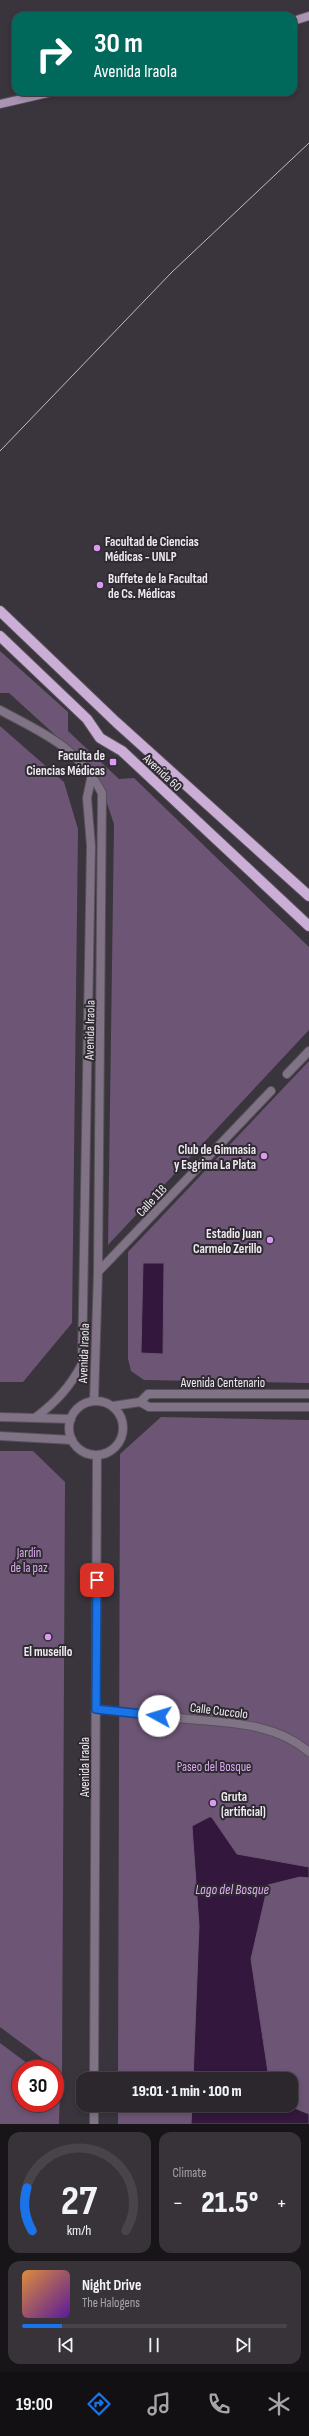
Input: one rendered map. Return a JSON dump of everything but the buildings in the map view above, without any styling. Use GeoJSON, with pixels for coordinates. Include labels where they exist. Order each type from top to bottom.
{"type":"FeatureCollection","features":[{"type":"Feature","properties":{"kind":"main road","name":"Avenida 60"},"geometry":{"type":"LineString","coordinates":[[0,611],[116,722],[309,896]]}},
{"type":"Feature","properties":{"kind":"main road","name":"Avenida 60"},"geometry":{"type":"LineString","coordinates":[[0,636],[87,719],[100,738],[122,751],[309,926]]}},
{"type":"Feature","properties":{"kind":"street"},"geometry":{"type":"LineString","coordinates":[[297,20],[309,16]]}},
{"type":"Feature","properties":{"kind":"street"},"geometry":{"type":"LineString","coordinates":[[0,104],[35,96]]}},
{"type":"Feature","properties":{"kind":"street","name":"Avenida Iraola"},"geometry":{"type":"LineString","coordinates":[[0,710],[60,741],[92,774],[102,793],[103,834],[98,1272],[94,1401]]}},
{"type":"Feature","properties":{"kind":"street"},"geometry":{"type":"LineString","coordinates":[[35,1418],[55,1403],[71,1384],[82,1364],[91,846],[87,798],[92,774]]}},
{"type":"Feature","properties":{"kind":"street"},"geometry":{"type":"LineString","coordinates":[[287,1074],[309,1051]]}},
{"type":"Feature","properties":{"kind":"street","name":"Calle 118"},"geometry":{"type":"LineString","coordinates":[[98,1272],[271,1091]]}},
{"type":"Feature","properties":{"kind":"street","name":"Avenida Centenario"},"geometry":{"type":"LineString","coordinates":[[113,1406],[140,1402],[148,1394],[309,1394]]}},
{"type":"Feature","properties":{"kind":"street"},"geometry":{"type":"LineString","coordinates":[[94,1401],[100,1401],[113,1406],[122,1419],[122,1435],[114,1449],[97,1455],[83,1451],[72,1440],[69,1430],[71,1419],[76,1410],[84,1404],[94,1401]]}},
{"type":"Feature","properties":{"kind":"street","name":"Avenida Centenario"},"geometry":{"type":"LineString","coordinates":[[140,1402],[149,1407],[309,1406]]}},
{"type":"Feature","properties":{"kind":"street"},"geometry":{"type":"LineString","coordinates":[[0,1417],[71,1419]]}},
{"type":"Feature","properties":{"kind":"street"},"geometry":{"type":"LineString","coordinates":[[0,1436],[72,1440]]}},
{"type":"Feature","properties":{"kind":"street","name":"Avenida Iraola"},"geometry":{"type":"LineString","coordinates":[[94,2072],[97,1455]]}},
{"type":"Feature","properties":{"kind":"street","name":"Calle Cuccolo"},"geometry":{"type":"LineString","coordinates":[[96,1709],[259,1728],[297,1742],[309,1752]]}},
{"type":"Feature","properties":{"kind":"street"},"geometry":{"type":"LineString","coordinates":[[94,2112],[94,2124]]}},
{"type":"Feature","properties":{"kind":"green space"},"geometry":{"type":"Polygon","coordinates":[[[0,651],[68,712],[68,731],[119,779],[134,778],[309,947],[309,1030],[108,1245],[114,824],[97,773],[9,693],[0,693],[0,651]]]}},
{"type":"Feature","properties":{"kind":"green space"},"geometry":{"type":"Polygon","coordinates":[[[0,726],[64,782],[78,829],[72,1323],[23,1382],[0,1382],[0,726]]]}},
{"type":"Feature","properties":{"kind":"green space","name":"Club de Gimnasia y Esgrima La Plata"},"geometry":{"type":"Polygon","coordinates":[[[309,1061],[309,1383],[144,1380],[131,1371],[128,1359],[128,1252],[309,1061]],[[143,1263],[141,1353],[163,1354],[164,1264],[143,1263]]]}},
{"type":"Feature","properties":{"kind":"green space","name":"Paseo del Bosque"},"geometry":{"type":"Polygon","coordinates":[[[161,1417],[309,1420],[309,2124],[118,2124],[118,2112],[298,2112],[298,2072],[118,2072],[120,1454],[161,1417]]]}},
{"type":"Feature","properties":{"kind":"green space","name":"Jardín de la paz"},"geometry":{"type":"Polygon","coordinates":[[[0,1451],[33,1451],[65,1482],[62,2060],[44,2060],[0,2027],[0,1451]]]}},
{"type":"Feature","properties":{"kind":"green space"},"geometry":{"type":"Polygon","coordinates":[[[0,2043],[23,2060],[12,2060],[12,2112],[59,2112],[59,2124],[0,2124],[0,2043]]]}},
{"type":"Feature","properties":{"kind":"water"},"geometry":{"type":"Polygon","coordinates":[[[143,1263],[164,1263],[163,1354],[141,1353],[143,1263]]]}},
{"type":"Feature","properties":{"kind":"water","name":"Lago del Bosque"},"geometry":{"type":"Polygon","coordinates":[[[211,1816],[237,1854],[309,1867],[309,1878],[300,1877],[268,1885],[251,1959],[268,2072],[193,2072],[199,1926],[192,1826],[211,1816]]]}},
{"type":"Feature","properties":{"kind":"water"},"geometry":{"type":"Polygon","coordinates":[[[298,2110],[309,2114],[309,2124],[191,2124],[192,2112],[298,2112],[298,2110]]]}},
{"type":"Feature","properties":{"kind":"waterway"},"geometry":{"type":"LineString","coordinates":[[211,1816],[215,1781]]}},
{"type":"Feature","properties":{"kind":"tram line"},"geometry":{"type":"LineString","coordinates":[[0,451],[172,272],[309,143]]}},
{"type":"Feature","properties":{"kind":"place","name":"Facultad de Ciencias Médicas - UNLP"},"geometry":{"type":"Point","coordinates":[97,548]}},
{"type":"Feature","properties":{"kind":"place","name":"Buffete de la Facultad de Cs. Médicas"},"geometry":{"type":"Point","coordinates":[100,585]}},
{"type":"Feature","properties":{"kind":"place","name":"Faculta de Ciencias Médicas"},"geometry":{"type":"Point","coordinates":[113,762]}},
{"type":"Feature","properties":{"kind":"place","name":"Club de Gimnasia y Esgrima La Plata"},"geometry":{"type":"Point","coordinates":[264,1156]}},
{"type":"Feature","properties":{"kind":"place","name":"Estadio Juan Carmelo Zerillo"},"geometry":{"type":"Point","coordinates":[270,1240]}},
{"type":"Feature","properties":{"kind":"place","name":"El museíllo"},"geometry":{"type":"Point","coordinates":[48,1637]}},
{"type":"Feature","properties":{"kind":"place","name":"Gruta (artificial)"},"geometry":{"type":"Point","coordinates":[213,1803]}},
{"type":"Feature","properties":{"kind":"route"},"geometry":{"type":"LineString","coordinates":[[97,1580],[96,1709],[159,1716]]}}]}
